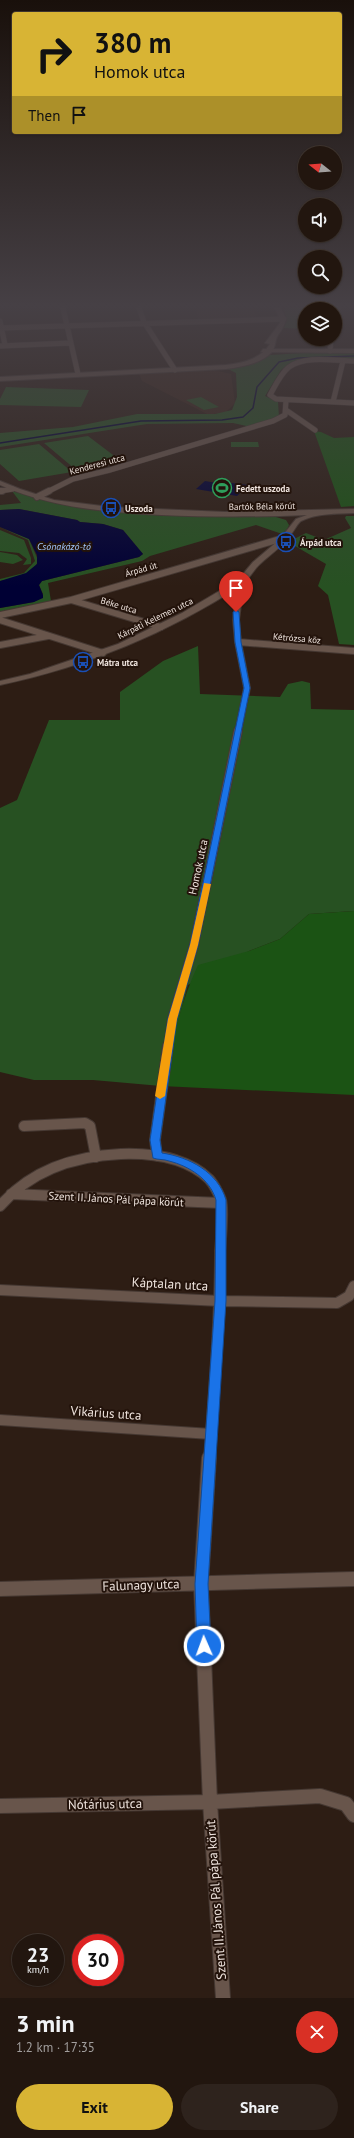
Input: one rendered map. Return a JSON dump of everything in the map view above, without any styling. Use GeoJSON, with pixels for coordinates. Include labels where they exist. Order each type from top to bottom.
{"type":"FeatureCollection","features":[{"type":"Feature","properties":{"kind":"street"},"geometry":{"type":"LineString","coordinates":[[286,401],[286,410],[315,430]]}},
{"type":"Feature","properties":{"kind":"street"},"geometry":{"type":"LineString","coordinates":[[315,401],[354,402]]}},
{"type":"Feature","properties":{"kind":"street","name":"Kenderesi utca"},"geometry":{"type":"LineString","coordinates":[[37,497],[73,479],[110,470],[273,421],[282,417],[286,410]]}},
{"type":"Feature","properties":{"kind":"street","name":"Bartók Béla körút"},"geometry":{"type":"LineString","coordinates":[[0,483],[37,497],[95,508],[291,519],[354,510]]}},
{"type":"Feature","properties":{"kind":"street"},"geometry":{"type":"LineString","coordinates":[[0,491],[13,489]]}},
{"type":"Feature","properties":{"kind":"street","name":"Bartók Béla körút"},"geometry":{"type":"LineString","coordinates":[[170,513],[270,516],[291,519],[315,514],[354,510]]}},
{"type":"Feature","properties":{"kind":"street","name":"Kárpáti Kelemen utca"},"geometry":{"type":"LineString","coordinates":[[0,683],[45,673],[103,652],[161,627],[241,582],[256,564],[287,537],[291,519],[300,519],[315,514]]}},
{"type":"Feature","properties":{"kind":"street","name":"Árpád út"},"geometry":{"type":"LineString","coordinates":[[0,615],[71,600],[287,537]]}},
{"type":"Feature","properties":{"kind":"street"},"geometry":{"type":"LineString","coordinates":[[262,544],[276,548]]}},
{"type":"Feature","properties":{"kind":"street","name":"Homok utca"},"geometry":{"type":"LineString","coordinates":[[157,1156],[155,1140],[172,1019],[194,945],[247,688],[238,642],[236,612],[241,582]]}},
{"type":"Feature","properties":{"kind":"street","name":"Béke utca"},"geometry":{"type":"LineString","coordinates":[[71,600],[161,627]]}},
{"type":"Feature","properties":{"kind":"street"},"geometry":{"type":"LineString","coordinates":[[0,620],[103,652]]}},
{"type":"Feature","properties":{"kind":"street"},"geometry":{"type":"LineString","coordinates":[[0,645],[49,636]]}},
{"type":"Feature","properties":{"kind":"street","name":"Kétrózsa köz"},"geometry":{"type":"LineString","coordinates":[[238,642],[354,651]]}},
{"type":"Feature","properties":{"kind":"street"},"geometry":{"type":"LineString","coordinates":[[24,1126],[85,1123],[90,1126],[96,1157]]}},
{"type":"Feature","properties":{"kind":"street","name":"Szent II. János Pál pápa körút"},"geometry":{"type":"LineString","coordinates":[[0,1206],[11,1194],[35,1176],[66,1163],[96,1157],[141,1154],[172,1158],[202,1171],[218,1189],[221,1203],[220,1301],[201,1584],[210,1802],[222,1998]]}},
{"type":"Feature","properties":{"kind":"street","name":"Szent II. János Pál pápa körút"},"geometry":{"type":"LineString","coordinates":[[11,1194],[221,1203]]}},
{"type":"Feature","properties":{"kind":"street","name":"Káptalan utca"},"geometry":{"type":"LineString","coordinates":[[0,1290],[220,1301],[337,1302],[349,1296],[354,1286]]}},
{"type":"Feature","properties":{"kind":"street","name":"Vikárius utca"},"geometry":{"type":"LineString","coordinates":[[0,1420],[211,1434]]}},
{"type":"Feature","properties":{"kind":"street","name":"Falunagy utca"},"geometry":{"type":"LineString","coordinates":[[0,1589],[354,1579]]}},
{"type":"Feature","properties":{"kind":"street"},"geometry":{"type":"LineString","coordinates":[[210,1802],[320,1796],[346,1804],[354,1815]]}},
{"type":"Feature","properties":{"kind":"street","name":"Nótárius utca"},"geometry":{"type":"LineString","coordinates":[[0,1806],[210,1802]]}},
{"type":"Feature","properties":{"kind":"shaded area"},"geometry":{"type":"Polygon","coordinates":[[[182,401],[235,401],[235,403],[226,412],[207,414],[182,401]]]}},
{"type":"Feature","properties":{"kind":"green space"},"geometry":{"type":"Polygon","coordinates":[[[0,401],[84,401],[81,407],[0,405],[0,401]]]}},
{"type":"Feature","properties":{"kind":"green space"},"geometry":{"type":"Polygon","coordinates":[[[188,401],[209,401],[219,407],[204,410],[188,401]]]}},
{"type":"Feature","properties":{"kind":"green space"},"geometry":{"type":"Polygon","coordinates":[[[235,401],[276,401],[278,402],[279,417],[251,427],[233,423],[147,424],[0,447],[0,433],[73,427],[137,414],[215,414],[232,410],[235,401]]]}},
{"type":"Feature","properties":{"kind":"green space"},"geometry":{"type":"Polygon","coordinates":[[[314,431],[321,432],[334,438],[354,437],[354,506],[341,507],[314,431]]]}},
{"type":"Feature","properties":{"kind":"green space"},"geometry":{"type":"Polygon","coordinates":[[[88,436],[121,461],[75,469],[44,443],[88,436]]]}},
{"type":"Feature","properties":{"kind":"green space"},"geometry":{"type":"Polygon","coordinates":[[[231,442],[258,442],[259,447],[231,447],[231,442]]]}},
{"type":"Feature","properties":{"kind":"green space"},"geometry":{"type":"Polygon","coordinates":[[[39,444],[72,472],[19,481],[0,464],[0,450],[39,444]]]}},
{"type":"Feature","properties":{"kind":"green space"},"geometry":{"type":"Polygon","coordinates":[[[12,491],[51,502],[179,515],[276,517],[286,520],[289,525],[285,535],[256,525],[150,556],[142,561],[48,583],[51,601],[0,613],[0,608],[34,602],[43,594],[39,585],[42,581],[139,557],[143,554],[123,530],[103,524],[80,522],[77,520],[19,509],[0,510],[0,505],[21,503],[12,491]]]}},
{"type":"Feature","properties":{"kind":"green space"},"geometry":{"type":"Polygon","coordinates":[[[346,516],[354,516],[354,645],[339,644],[328,595],[318,586],[326,564],[295,546],[292,540],[306,533],[324,540],[351,528],[345,518],[346,516]]]}},
{"type":"Feature","properties":{"kind":"green space"},"geometry":{"type":"Polygon","coordinates":[[[0,527],[29,539],[38,560],[33,570],[17,577],[0,581],[0,579],[24,573],[35,561],[28,540],[0,527]]]}},
{"type":"Feature","properties":{"kind":"green space"},"geometry":{"type":"Polygon","coordinates":[[[0,530],[24,540],[31,558],[31,564],[23,565],[27,559],[19,553],[0,551],[0,530]]]}},
{"type":"Feature","properties":{"kind":"green space"},"geometry":{"type":"Polygon","coordinates":[[[0,552],[17,555],[23,560],[13,564],[0,562],[0,552]]]}},
{"type":"Feature","properties":{"kind":"green space"},"geometry":{"type":"Polygon","coordinates":[[[198,646],[200,694],[280,697],[288,684],[302,681],[310,683],[311,709],[354,710],[354,911],[309,914],[280,939],[249,951],[188,985],[161,1086],[93,1080],[34,1080],[0,1072],[0,808],[17,800],[49,720],[120,720],[120,692],[163,661],[198,646]]]}},
{"type":"Feature","properties":{"kind":"green space"},"geometry":{"type":"Polygon","coordinates":[[[354,911],[354,1095],[161,1086],[181,1009],[198,965],[249,951],[280,939],[309,914],[354,911]]]}},
{"type":"Feature","properties":{"kind":"water","name":"Fedett uszoda"},"geometry":{"type":"Polygon","coordinates":[[[205,481],[229,485],[232,483],[249,485],[237,496],[196,489],[205,481]]]}},
{"type":"Feature","properties":{"kind":"water","name":"Csónakázó-tó"},"geometry":{"type":"Polygon","coordinates":[[[19,509],[77,520],[80,522],[103,524],[123,530],[143,554],[139,557],[42,581],[39,585],[43,598],[34,602],[0,608],[0,581],[26,573],[37,564],[37,555],[29,539],[0,527],[0,510],[19,509]]]}},
{"type":"Feature","properties":{"kind":"waterway"},"geometry":{"type":"LineString","coordinates":[[0,443],[141,421],[222,420],[243,417],[253,408],[254,401]]}},
{"type":"Feature","properties":{"kind":"slow traffic"},"geometry":{"type":"LineString","coordinates":[[160,1096],[172,1019],[194,945],[207,884]]}},
{"type":"Feature","properties":{"kind":"place","name":"Fedett uszoda"},"geometry":{"type":"Point","coordinates":[222,488]}},
{"type":"Feature","properties":{"kind":"place","name":"Uszoda"},"geometry":{"type":"Point","coordinates":[111,508]}},
{"type":"Feature","properties":{"kind":"place","name":"Árpád utca"},"geometry":{"type":"Point","coordinates":[286,542]}},
{"type":"Feature","properties":{"kind":"place","name":"Mátra utca"},"geometry":{"type":"Point","coordinates":[83,662]}},
{"type":"Feature","properties":{"kind":"route"},"geometry":{"type":"LineString","coordinates":[[204,1646],[201,1584],[220,1301],[221,1200],[218,1189],[211,1179],[202,1171],[172,1158],[162,1155],[157,1156],[155,1140],[161,1086],[172,1019],[194,945],[247,688],[238,642],[236,612]]}}]}
